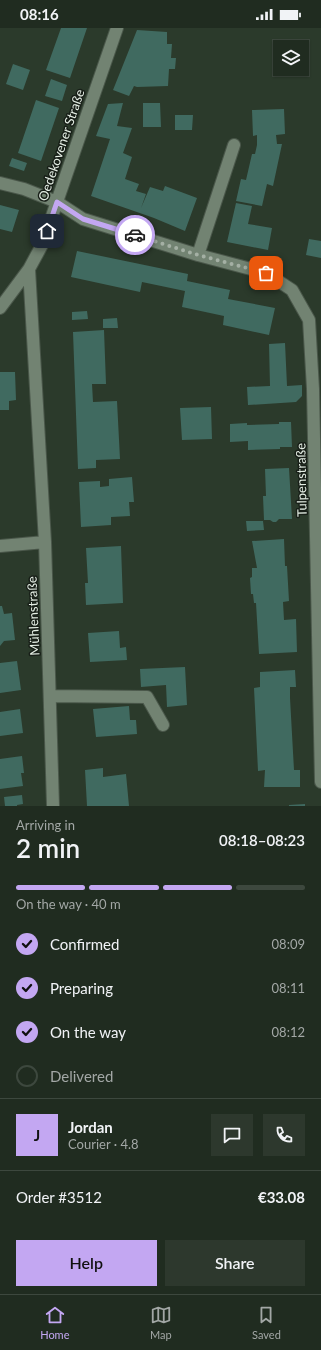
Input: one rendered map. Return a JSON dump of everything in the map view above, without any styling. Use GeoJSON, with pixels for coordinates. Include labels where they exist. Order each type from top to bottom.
{"type":"FeatureCollection","features":[{"type":"Feature","properties":{"kind":"street","name":"Oedekovener Straße"},"geometry":{"type":"LineString","coordinates":[[0,308],[29,269],[42,245],[117,28]]}},
{"type":"Feature","properties":{"kind":"street"},"geometry":{"type":"LineString","coordinates":[[198,255],[234,145]]}},
{"type":"Feature","properties":{"kind":"street","name":"Tulpenstraße"},"geometry":{"type":"LineString","coordinates":[[0,183],[24,189],[57,202],[83,219],[198,255],[266,273],[292,290],[309,320],[317,389],[321,782]]}},
{"type":"Feature","properties":{"kind":"street","name":"Mühlenstraße"},"geometry":{"type":"LineString","coordinates":[[29,269],[45,542],[53,806]]}},
{"type":"Feature","properties":{"kind":"street"},"geometry":{"type":"LineString","coordinates":[[0,546],[45,542]]}},
{"type":"Feature","properties":{"kind":"street"},"geometry":{"type":"LineString","coordinates":[[50,696],[147,697],[162,725]]}},
{"type":"Feature","properties":{"kind":"building"},"geometry":{"type":"Polygon","coordinates":[[[61,28],[87,28],[70,78],[46,70],[61,28]]]}},
{"type":"Feature","properties":{"kind":"building"},"geometry":{"type":"Polygon","coordinates":[[[137,30],[167,32],[167,44],[172,44],[171,58],[176,58],[175,69],[169,69],[168,86],[134,86],[129,96],[113,90],[137,30]]]}},
{"type":"Feature","properties":{"kind":"building"},"geometry":{"type":"Polygon","coordinates":[[[13,64],[30,70],[23,90],[6,84],[13,64]]]}},
{"type":"Feature","properties":{"kind":"building"},"geometry":{"type":"Polygon","coordinates":[[[51,79],[67,85],[62,101],[45,96],[51,79]]]}},
{"type":"Feature","properties":{"kind":"building"},"geometry":{"type":"Polygon","coordinates":[[[36,100],[59,108],[41,161],[18,153],[36,100]]]}},
{"type":"Feature","properties":{"kind":"building"},"geometry":{"type":"Polygon","coordinates":[[[123,103],[117,126],[132,128],[123,153],[132,157],[125,179],[139,184],[136,191],[146,194],[141,208],[150,187],[163,191],[165,186],[197,198],[185,231],[154,218],[91,196],[110,139],[96,136],[108,104],[123,103]]]}},
{"type":"Feature","properties":{"kind":"building"},"geometry":{"type":"Polygon","coordinates":[[[143,103],[160,103],[161,127],[143,127],[143,103]]]}},
{"type":"Feature","properties":{"kind":"building"},"geometry":{"type":"Polygon","coordinates":[[[284,109],[285,134],[276,135],[277,144],[282,144],[273,186],[267,184],[262,206],[236,201],[241,179],[246,180],[252,154],[255,154],[257,145],[257,135],[253,136],[252,110],[284,109]]]}},
{"type":"Feature","properties":{"kind":"building"},"geometry":{"type":"Polygon","coordinates":[[[175,115],[193,115],[192,130],[175,130],[175,115]]]}},
{"type":"Feature","properties":{"kind":"building"},"geometry":{"type":"Polygon","coordinates":[[[12,158],[27,163],[24,171],[9,166],[12,158]]]}},
{"type":"Feature","properties":{"kind":"building"},"geometry":{"type":"Polygon","coordinates":[[[236,203],[252,206],[248,224],[272,228],[268,250],[227,242],[236,203]]]}},
{"type":"Feature","properties":{"kind":"building"},"geometry":{"type":"Polygon","coordinates":[[[0,205],[19,210],[12,232],[0,229],[0,205]]]}},
{"type":"Feature","properties":{"kind":"building"},"geometry":{"type":"Polygon","coordinates":[[[309,239],[321,241],[321,258],[306,255],[309,239]]]}},
{"type":"Feature","properties":{"kind":"building"},"geometry":{"type":"Polygon","coordinates":[[[77,251],[188,274],[187,281],[230,290],[228,299],[275,308],[269,335],[223,325],[224,316],[182,307],[185,291],[142,282],[140,292],[71,277],[77,251]]]}},
{"type":"Feature","properties":{"kind":"building"},"geometry":{"type":"Polygon","coordinates":[[[87,311],[88,319],[72,320],[72,312],[87,311]]]}},
{"type":"Feature","properties":{"kind":"building"},"geometry":{"type":"Polygon","coordinates":[[[117,318],[118,328],[103,328],[103,319],[117,318]]]}},
{"type":"Feature","properties":{"kind":"building"},"geometry":{"type":"Polygon","coordinates":[[[104,330],[106,384],[92,384],[93,402],[117,401],[120,459],[96,460],[96,468],[78,469],[73,332],[104,330]]]}},
{"type":"Feature","properties":{"kind":"building"},"geometry":{"type":"Polygon","coordinates":[[[285,343],[287,386],[302,385],[302,396],[296,402],[248,405],[247,387],[270,386],[269,344],[285,343]]]}},
{"type":"Feature","properties":{"kind":"building"},"geometry":{"type":"Polygon","coordinates":[[[0,372],[15,372],[16,400],[9,401],[9,410],[0,410],[0,372]]]}},
{"type":"Feature","properties":{"kind":"building"},"geometry":{"type":"Polygon","coordinates":[[[211,407],[212,439],[182,440],[180,408],[211,407]]]}},
{"type":"Feature","properties":{"kind":"building"},"geometry":{"type":"Polygon","coordinates":[[[279,422],[291,422],[292,447],[248,450],[248,441],[230,442],[230,424],[279,424],[279,422]]]}},
{"type":"Feature","properties":{"kind":"building"},"geometry":{"type":"Polygon","coordinates":[[[289,468],[292,519],[279,519],[276,522],[264,520],[263,496],[266,496],[265,469],[289,468]]]}},
{"type":"Feature","properties":{"kind":"building"},"geometry":{"type":"Polygon","coordinates":[[[132,477],[134,502],[129,502],[130,516],[111,517],[111,525],[81,527],[79,482],[100,481],[100,487],[109,486],[109,479],[132,477]]]}},
{"type":"Feature","properties":{"kind":"building"},"geometry":{"type":"Polygon","coordinates":[[[246,521],[263,521],[264,530],[247,531],[246,521]]]}},
{"type":"Feature","properties":{"kind":"building"},"geometry":{"type":"Polygon","coordinates":[[[284,539],[289,601],[283,602],[284,620],[296,619],[297,652],[259,654],[256,603],[254,603],[253,594],[251,594],[250,578],[252,577],[252,568],[257,568],[252,541],[284,539]]]}},
{"type":"Feature","properties":{"kind":"building"},"geometry":{"type":"Polygon","coordinates":[[[121,546],[123,603],[86,605],[85,583],[88,583],[86,548],[121,546]]]}},
{"type":"Feature","properties":{"kind":"building"},"geometry":{"type":"Polygon","coordinates":[[[0,606],[2,606],[4,614],[12,613],[15,640],[4,641],[0,646],[0,606]]]}},
{"type":"Feature","properties":{"kind":"building"},"geometry":{"type":"Polygon","coordinates":[[[119,631],[120,648],[126,647],[127,660],[90,662],[88,633],[119,631]]]}},
{"type":"Feature","properties":{"kind":"building"},"geometry":{"type":"Polygon","coordinates":[[[17,661],[21,690],[0,693],[0,663],[17,661]]]}},
{"type":"Feature","properties":{"kind":"building"},"geometry":{"type":"Polygon","coordinates":[[[185,667],[187,705],[167,707],[166,685],[141,687],[140,669],[185,667]]]}},
{"type":"Feature","properties":{"kind":"building"},"geometry":{"type":"Polygon","coordinates":[[[295,670],[296,687],[290,687],[290,698],[294,770],[300,770],[300,787],[264,787],[265,770],[258,771],[254,688],[260,687],[260,672],[295,670]]]}},
{"type":"Feature","properties":{"kind":"building"},"geometry":{"type":"Polygon","coordinates":[[[129,706],[130,720],[136,720],[137,734],[96,737],[93,709],[129,706]]]}},
{"type":"Feature","properties":{"kind":"building"},"geometry":{"type":"Polygon","coordinates":[[[20,709],[23,733],[0,736],[0,712],[20,709]]]}},
{"type":"Feature","properties":{"kind":"building"},"geometry":{"type":"Polygon","coordinates":[[[22,756],[24,773],[21,773],[23,786],[0,789],[0,759],[22,756]]]}},
{"type":"Feature","properties":{"kind":"building"},"geometry":{"type":"Polygon","coordinates":[[[103,768],[103,777],[126,774],[129,806],[87,806],[85,770],[103,768]]]}},
{"type":"Feature","properties":{"kind":"building"},"geometry":{"type":"Polygon","coordinates":[[[22,795],[23,804],[17,806],[5,806],[4,797],[22,795]]]}},
{"type":"Feature","properties":{"kind":"building"},"geometry":{"type":"Polygon","coordinates":[[[305,804],[305,806],[289,806],[289,805],[305,804]]]}},
{"type":"Feature","properties":{"kind":"way so far"},"geometry":{"type":"LineString","coordinates":[[135,235],[198,255],[266,273]]}},
{"type":"Feature","properties":{"kind":"route"},"geometry":{"type":"LineString","coordinates":[[47,231],[57,202],[83,219],[135,235]]}}]}
